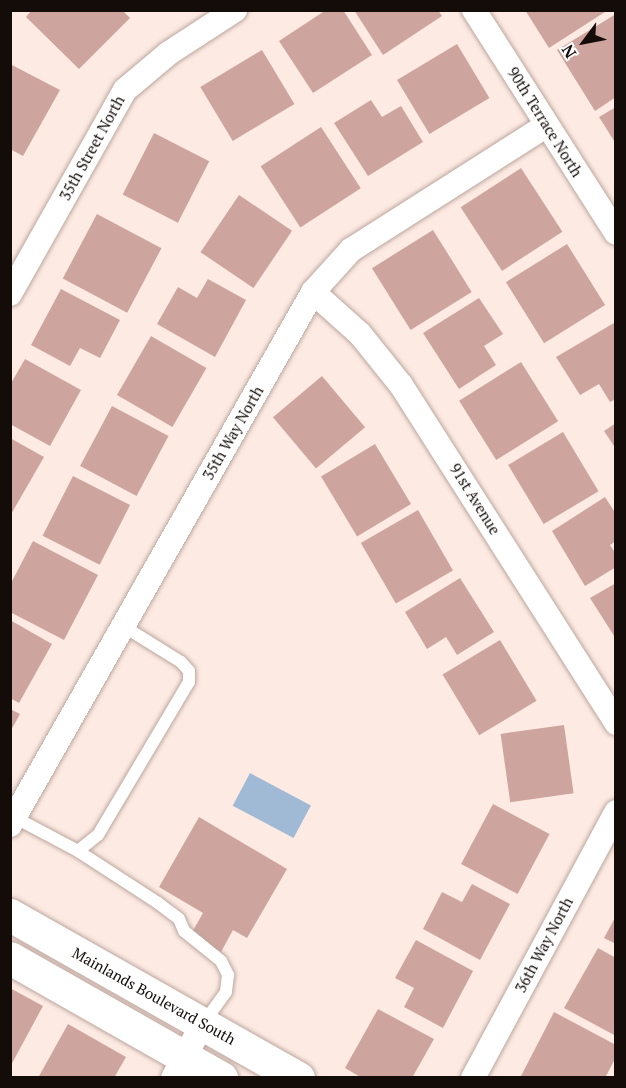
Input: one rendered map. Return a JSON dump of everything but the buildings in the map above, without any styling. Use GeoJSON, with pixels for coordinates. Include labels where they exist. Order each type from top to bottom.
{"type":"FeatureCollection","features":[{"type":"Feature","properties":{"kind":"street","name":"35th Street North"},"geometry":{"type":"LineString","coordinates":[[10,294],[125,90],[169,53],[235,10]]}},
{"type":"Feature","properties":{"kind":"street","name":"90th Terrace North"},"geometry":{"type":"LineString","coordinates":[[474,10],[615,233]]}},
{"type":"Feature","properties":{"kind":"street","name":"35th Way North"},"geometry":{"type":"LineString","coordinates":[[12,821],[313,292],[351,250],[547,125]]}},
{"type":"Feature","properties":{"kind":"street","name":"91st Avenue"},"geometry":{"type":"LineString","coordinates":[[313,292],[360,334],[401,385],[615,723]]}},
{"type":"Feature","properties":{"kind":"street","name":"36th Way North"},"geometry":{"type":"LineString","coordinates":[[473,1077],[615,812]]}},
{"type":"Feature","properties":{"kind":"street","name":"Mainlands Boulevard South"},"geometry":{"type":"LineString","coordinates":[[10,915],[298,1077]]}},
{"type":"Feature","properties":{"kind":"street"},"geometry":{"type":"LineString","coordinates":[[10,958],[179,1067],[221,1077]]}},
{"type":"Feature","properties":{"kind":"street"},"geometry":{"type":"LineString","coordinates":[[179,1067],[203,1023]]}},
{"type":"Feature","properties":{"kind":"lane"},"geometry":{"type":"LineString","coordinates":[[78,852],[98,835],[189,682],[189,671],[181,662],[123,626]]}},
{"type":"Feature","properties":{"kind":"lane"},"geometry":{"type":"LineString","coordinates":[[12,821],[78,852],[179,919],[184,931],[221,961],[228,975],[226,992],[203,1023]]}},
{"type":"Feature","properties":{"kind":"water"},"geometry":{"type":"Polygon","coordinates":[[[250,773],[311,805],[294,838],[233,806],[250,773]]]}}]}
